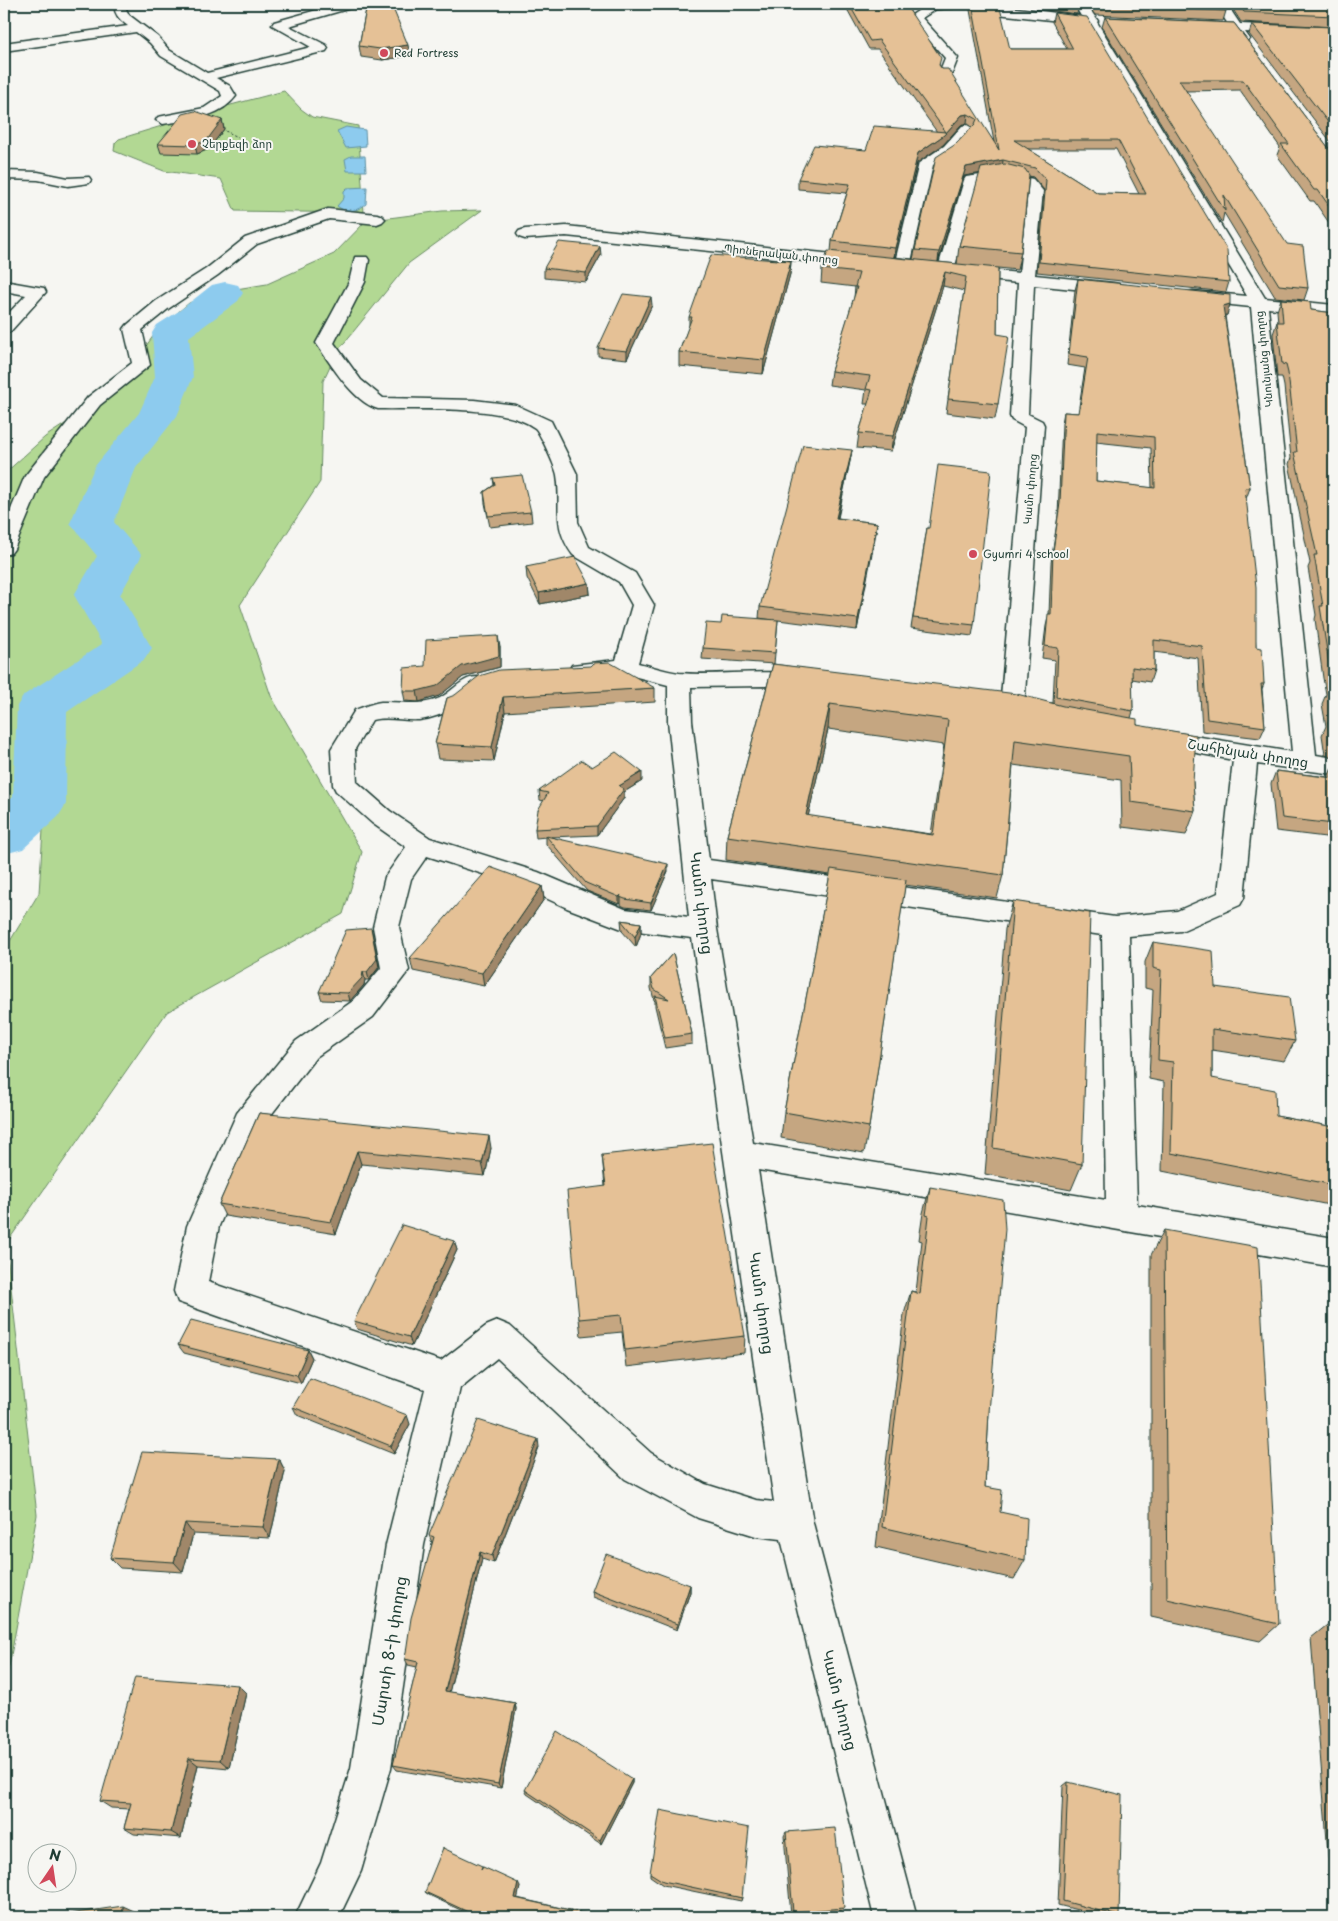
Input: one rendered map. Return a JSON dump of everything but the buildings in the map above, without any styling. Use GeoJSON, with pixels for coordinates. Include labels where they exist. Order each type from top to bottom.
{"type":"FeatureCollection","features":[{"type":"Feature","properties":{"kind":"street"},"geometry":{"type":"LineString","coordinates":[[121,4],[120,9],[124,17],[154,40],[164,53],[225,89],[229,96],[224,103],[209,110],[163,120]]}},
{"type":"Feature","properties":{"kind":"street"},"geometry":{"type":"LineString","coordinates":[[206,77],[322,48],[278,25],[350,4]]}},
{"type":"Feature","properties":{"kind":"street"},"geometry":{"type":"LineString","coordinates":[[946,73],[952,58],[915,17],[933,6],[953,4]]}},
{"type":"Feature","properties":{"kind":"street"},"geometry":{"type":"LineString","coordinates":[[972,4],[988,9],[1096,21]]}},
{"type":"Feature","properties":{"kind":"street","name":"Կնունյանց փողոց"},"geometry":{"type":"LineString","coordinates":[[1080,4],[1096,21],[1259,302],[1305,762]]}},
{"type":"Feature","properties":{"kind":"street"},"geometry":{"type":"LineString","coordinates":[[1226,4],[1226,12],[1253,51]]}},
{"type":"Feature","properties":{"kind":"street"},"geometry":{"type":"LineString","coordinates":[[1188,26],[1334,32]]}},
{"type":"Feature","properties":{"kind":"street"},"geometry":{"type":"LineString","coordinates":[[4,46],[138,28]]}},
{"type":"Feature","properties":{"kind":"street"},"geometry":{"type":"LineString","coordinates":[[902,266],[926,163],[949,149],[967,129]]}},
{"type":"Feature","properties":{"kind":"street"},"geometry":{"type":"LineString","coordinates":[[4,175],[38,176],[68,182],[84,180]]}},
{"type":"Feature","properties":{"kind":"street"},"geometry":{"type":"LineString","coordinates":[[945,271],[971,180],[1002,176],[1028,182],[1036,191],[1026,279]]}},
{"type":"Feature","properties":{"kind":"street"},"geometry":{"type":"LineString","coordinates":[[4,549],[35,476],[94,401],[141,364],[133,329],[162,305],[212,272],[251,241],[328,214],[378,219]]}},
{"type":"Feature","properties":{"kind":"street","name":"Պիոներական փողոց"},"geometry":{"type":"LineString","coordinates":[[525,234],[566,231],[1132,290]]}},
{"type":"Feature","properties":{"kind":"street"},"geometry":{"type":"LineString","coordinates":[[361,260],[357,282],[325,343],[355,384],[378,403],[474,406],[516,411],[544,425],[568,474],[568,522],[580,551],[627,578],[643,605],[625,667]]}},
{"type":"Feature","properties":{"kind":"street","name":"Կամո փողոց"},"geometry":{"type":"LineString","coordinates":[[1012,708],[1035,425],[1019,416],[1026,279]]}},
{"type":"Feature","properties":{"kind":"street"},"geometry":{"type":"LineString","coordinates":[[4,286],[38,292],[4,328]]}},
{"type":"Feature","properties":{"kind":"street"},"geometry":{"type":"LineString","coordinates":[[1181,295],[1334,310]]}},
{"type":"Feature","properties":{"kind":"street"},"geometry":{"type":"LineString","coordinates":[[560,671],[625,667],[678,680],[766,679],[831,686]]}},
{"type":"Feature","properties":{"kind":"street"},"geometry":{"type":"LineString","coordinates":[[497,677],[472,684],[448,703],[420,712],[381,710],[363,715],[343,749],[344,785],[381,817],[421,845],[477,861],[529,879],[576,901],[622,919],[704,929]]}},
{"type":"Feature","properties":{"kind":"street","name":"Կամո փողոց"},"geometry":{"type":"LineString","coordinates":[[678,680],[680,721],[704,929],[740,1154],[794,1523],[896,1917]]}},
{"type":"Feature","properties":{"kind":"street","name":"Շահինյան փողոց"},"geometry":{"type":"LineString","coordinates":[[1133,734],[1246,754],[1334,766]]}},
{"type":"Feature","properties":{"kind":"street"},"geometry":{"type":"LineString","coordinates":[[697,868],[1114,927],[1181,921],[1230,898],[1246,754]]}},
{"type":"Feature","properties":{"kind":"street"},"geometry":{"type":"LineString","coordinates":[[421,845],[398,877],[386,927],[395,970],[363,1010],[306,1049],[248,1122],[203,1226],[190,1291],[445,1379],[498,1336],[638,1466],[698,1500],[756,1518],[794,1523]]}},
{"type":"Feature","properties":{"kind":"street"},"geometry":{"type":"LineString","coordinates":[[1114,927],[1122,1216]]}},
{"type":"Feature","properties":{"kind":"street"},"geometry":{"type":"LineString","coordinates":[[740,1154],[1122,1216],[1334,1253]]}},
{"type":"Feature","properties":{"kind":"street","name":"Մարտի 8-ի փողոց"},"geometry":{"type":"LineString","coordinates":[[316,1917],[340,1871],[371,1768],[406,1545],[445,1379]]}},
{"type":"Feature","properties":{"kind":"green space"},"geometry":{"type":"Polygon","coordinates":[[[284,91],[301,109],[312,117],[358,126],[364,213],[235,211],[221,179],[164,171],[114,151],[115,143],[119,139],[227,106],[284,91]]]}},
{"type":"Feature","properties":{"kind":"green space"},"geometry":{"type":"Polygon","coordinates":[[[482,210],[409,263],[336,353],[323,381],[320,482],[240,605],[271,696],[362,852],[343,914],[167,1012],[6,1244],[37,1515],[4,1693],[4,951],[39,893],[43,830],[8,805],[4,805],[4,474],[45,437],[112,393],[159,328],[189,303],[211,293],[267,284],[334,254],[366,221],[442,211],[482,210]]]}},
{"type":"Feature","properties":{"kind":"water"},"geometry":{"type":"Polygon","coordinates":[[[346,127],[365,130],[366,146],[346,148],[337,131],[346,127]]]}},
{"type":"Feature","properties":{"kind":"water"},"geometry":{"type":"Polygon","coordinates":[[[351,156],[365,156],[366,171],[347,171],[345,159],[351,156]]]}},
{"type":"Feature","properties":{"kind":"water"},"geometry":{"type":"Polygon","coordinates":[[[367,187],[366,204],[363,206],[356,210],[348,211],[337,206],[344,198],[344,191],[347,188],[367,187]]]}},
{"type":"Feature","properties":{"kind":"waterway"},"geometry":{"type":"LineString","coordinates":[[4,835],[39,804],[42,706],[128,648],[97,595],[120,555],[92,523],[116,466],[157,416],[174,377],[170,333],[192,319],[225,293]]}},
{"type":"Feature","properties":{"kind":"place","name":"Red Fortress"},"geometry":{"type":"Point","coordinates":[384,53]}},
{"type":"Feature","properties":{"kind":"place","name":"Չերքեզի ձոր"},"geometry":{"type":"Point","coordinates":[192,144]}},
{"type":"Feature","properties":{"kind":"place","name":"Gyumri 4 school"},"geometry":{"type":"Point","coordinates":[973,554]}}]}
